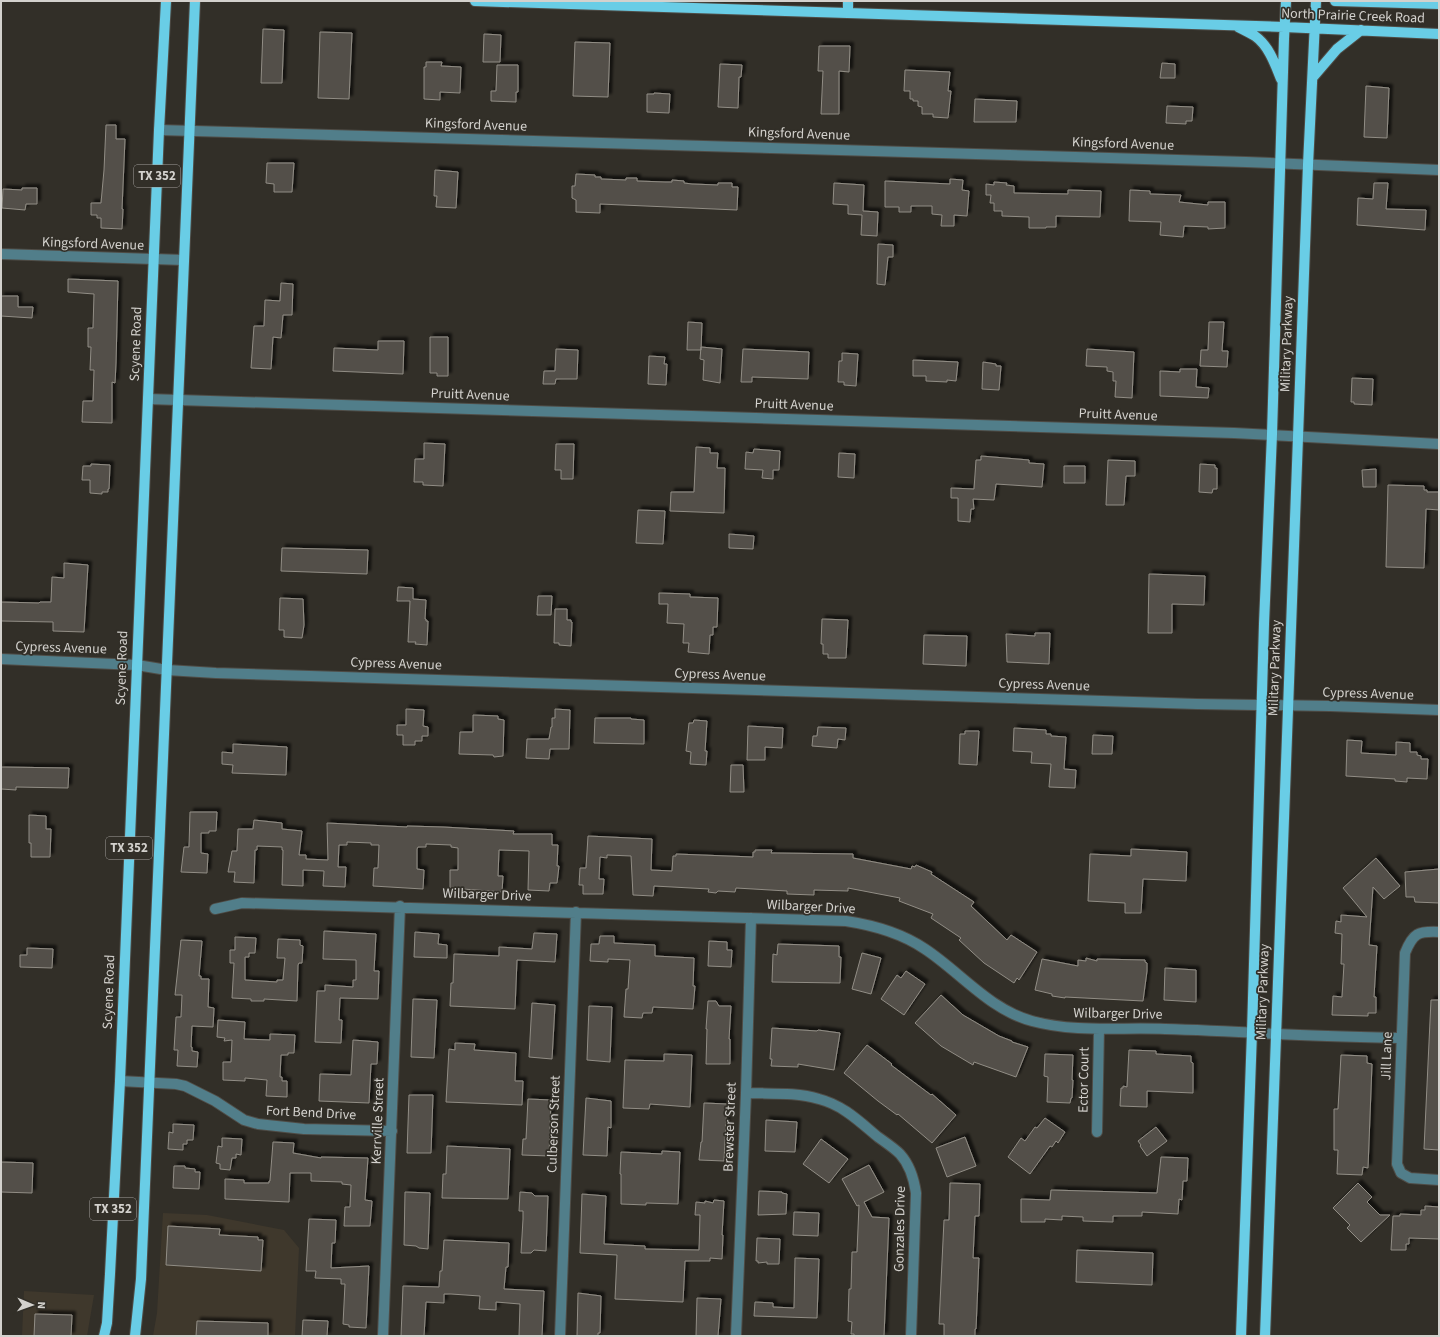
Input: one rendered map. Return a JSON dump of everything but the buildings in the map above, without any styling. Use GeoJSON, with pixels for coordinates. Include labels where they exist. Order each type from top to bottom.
{"type":"FeatureCollection","features":[{"type":"Feature","properties":{"kind":"main road","name":"Scyene Road"},"geometry":{"type":"LineString","coordinates":[[104,1336],[107,1323],[120,1081],[136,665],[166,1]]}},
{"type":"Feature","properties":{"kind":"main road","name":"TX 352"},"geometry":{"type":"LineString","coordinates":[[135,1336],[141,1286],[195,1]]}},
{"type":"Feature","properties":{"kind":"main road","name":"North Prairie Creek Road"},"geometry":{"type":"LineString","coordinates":[[475,1],[1314,28],[1439,34]]}},
{"type":"Feature","properties":{"kind":"main road"},"geometry":{"type":"LineString","coordinates":[[848,1],[848,13]]}},
{"type":"Feature","properties":{"kind":"main road","name":"Military Parkway"},"geometry":{"type":"LineString","coordinates":[[1240,1336],[1252,1032],[1286,1]]}},
{"type":"Feature","properties":{"kind":"main road","name":"Military Parkway"},"geometry":{"type":"LineString","coordinates":[[1265,1336],[1308,165],[1316,1]]}},
{"type":"Feature","properties":{"kind":"main road","name":"North Prairie Creek Road"},"geometry":{"type":"LineString","coordinates":[[1335,1],[1439,4]]}},
{"type":"Feature","properties":{"kind":"main road"},"geometry":{"type":"LineString","coordinates":[[1237,26],[1255,36],[1262,43],[1274,61],[1283,83]]}},
{"type":"Feature","properties":{"kind":"main road"},"geometry":{"type":"LineString","coordinates":[[1313,77],[1338,49],[1361,30]]}},
{"type":"Feature","properties":{"kind":"street","name":"Kingsford Avenue"},"geometry":{"type":"LineString","coordinates":[[159,130],[1281,163],[1439,170]]}},
{"type":"Feature","properties":{"kind":"street","name":"Kingsford Avenue"},"geometry":{"type":"LineString","coordinates":[[1,254],[184,260]]}},
{"type":"Feature","properties":{"kind":"street","name":"Pruitt Avenue"},"geometry":{"type":"LineString","coordinates":[[148,399],[1272,434],[1439,444]]}},
{"type":"Feature","properties":{"kind":"street","name":"Cypress Avenue"},"geometry":{"type":"LineString","coordinates":[[1,659],[136,665],[167,670],[1439,710]]}},
{"type":"Feature","properties":{"kind":"street","name":"Wilbarger Drive"},"geometry":{"type":"LineString","coordinates":[[215,909],[242,903],[400,906],[846,920],[870,925],[897,935],[924,948],[970,984],[1011,1013],[1032,1021],[1058,1026],[1099,1029],[1154,1028],[1401,1038]]}},
{"type":"Feature","properties":{"kind":"street","name":"Kerrville Street"},"geometry":{"type":"LineString","coordinates":[[383,1336],[400,906]]}},
{"type":"Feature","properties":{"kind":"street","name":"Culberson Street"},"geometry":{"type":"LineString","coordinates":[[560,1336],[576,912]]}},
{"type":"Feature","properties":{"kind":"street","name":"Brewster Street"},"geometry":{"type":"LineString","coordinates":[[736,1336],[746,1093],[751,918]]}},
{"type":"Feature","properties":{"kind":"street","name":"Jill Lane"},"geometry":{"type":"LineString","coordinates":[[1439,932],[1417,934],[1410,941],[1405,953],[1398,1164],[1401,1172],[1410,1178],[1439,1180]]}},
{"type":"Feature","properties":{"kind":"street","name":"Ector Court"},"geometry":{"type":"LineString","coordinates":[[1097,1132],[1099,1029]]}},
{"type":"Feature","properties":{"kind":"street","name":"Fort Bend Drive"},"geometry":{"type":"LineString","coordinates":[[120,1081],[176,1084],[193,1090],[244,1120],[258,1124],[304,1129],[392,1131]]}},
{"type":"Feature","properties":{"kind":"street","name":"Gonzales Drive"},"geometry":{"type":"LineString","coordinates":[[746,1093],[802,1096],[819,1099],[834,1104],[845,1110],[900,1154],[910,1168],[914,1178],[916,1193],[911,1336]]}},
{"type":"Feature","properties":{"kind":"shaded area"},"geometry":{"type":"Polygon","coordinates":[[[163,1213],[207,1215],[284,1230],[299,1248],[295,1336],[153,1336],[157,1313],[163,1213]]]}},
{"type":"Feature","properties":{"kind":"shaded area"},"geometry":{"type":"Polygon","coordinates":[[[24,1291],[94,1295],[87,1336],[22,1336],[24,1291]]]}}]}
